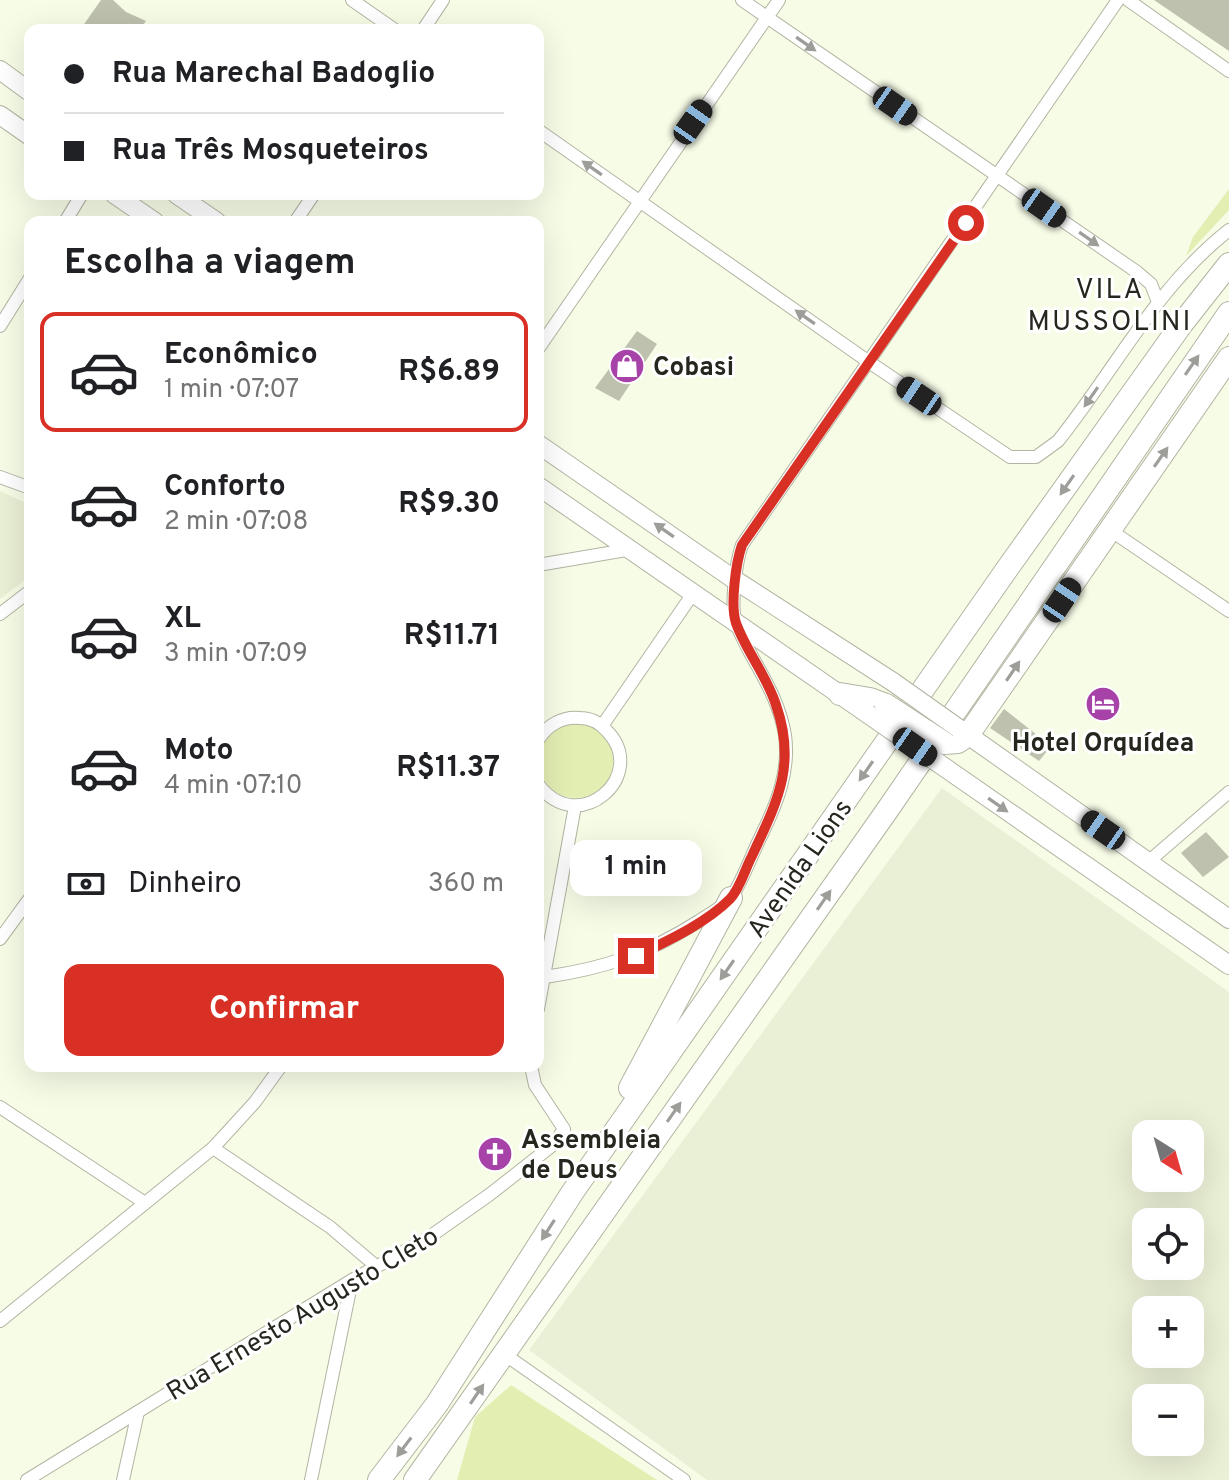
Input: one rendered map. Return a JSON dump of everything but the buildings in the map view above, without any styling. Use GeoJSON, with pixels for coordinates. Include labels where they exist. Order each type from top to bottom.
{"type":"FeatureCollection","features":[{"type":"Feature","properties":{"kind":"highway","name":"Avenida Lions"},"geometry":{"type":"LineString","coordinates":[[379,1480],[437,1404],[572,1193],[1025,543],[1181,325],[1229,264]]}},
{"type":"Feature","properties":{"kind":"highway","name":"Avenida Lions"},"geometry":{"type":"LineString","coordinates":[[415,1480],[886,812],[1229,313]]}},
{"type":"Feature","properties":{"kind":"highway"},"geometry":{"type":"LineString","coordinates":[[840,694],[870,699],[877,709],[951,742],[1110,530],[1229,358]]}},
{"type":"Feature","properties":{"kind":"highway"},"geometry":{"type":"LineString","coordinates":[[572,1193],[731,898]]}},
{"type":"Feature","properties":{"kind":"main road"},"geometry":{"type":"LineString","coordinates":[[0,70],[24,88]]}},
{"type":"Feature","properties":{"kind":"main road"},"geometry":{"type":"LineString","coordinates":[[1,117],[24,132]]}},
{"type":"Feature","properties":{"kind":"main road"},"geometry":{"type":"LineString","coordinates":[[123,200],[146,216]]}},
{"type":"Feature","properties":{"kind":"main road"},"geometry":{"type":"LineString","coordinates":[[185,200],[208,216]]}},
{"type":"Feature","properties":{"kind":"main road"},"geometry":{"type":"LineString","coordinates":[[544,448],[735,580],[893,682],[951,742],[1229,965]]}},
{"type":"Feature","properties":{"kind":"main road"},"geometry":{"type":"LineString","coordinates":[[544,490],[840,694]]}},
{"type":"Feature","properties":{"kind":"main road"},"geometry":{"type":"LineString","coordinates":[[951,742],[1148,862],[1229,919]]}},
{"type":"Feature","properties":{"kind":"street"},"geometry":{"type":"LineString","coordinates":[[352,0],[386,24]]}},
{"type":"Feature","properties":{"kind":"street"},"geometry":{"type":"LineString","coordinates":[[427,24],[443,0]]}},
{"type":"Feature","properties":{"kind":"street"},"geometry":{"type":"LineString","coordinates":[[742,0],[1137,272],[1151,284],[1158,302]]}},
{"type":"Feature","properties":{"kind":"street"},"geometry":{"type":"LineString","coordinates":[[544,340],[779,0]]}},
{"type":"Feature","properties":{"kind":"street"},"geometry":{"type":"LineString","coordinates":[[545,977],[594,970],[636,956],[679,933],[731,898],[779,796],[786,749],[771,689],[735,621],[738,555],[747,535],[1118,0]]}},
{"type":"Feature","properties":{"kind":"street"},"geometry":{"type":"LineString","coordinates":[[1128,0],[1229,71]]}},
{"type":"Feature","properties":{"kind":"street"},"geometry":{"type":"LineString","coordinates":[[544,134],[1010,457],[1036,457],[1052,447],[1073,423],[1158,302],[1188,268],[1229,230]]}},
{"type":"Feature","properties":{"kind":"street"},"geometry":{"type":"LineString","coordinates":[[0,326],[24,288]]}},
{"type":"Feature","properties":{"kind":"street"},"geometry":{"type":"LineString","coordinates":[[0,477],[24,486]]}},
{"type":"Feature","properties":{"kind":"street"},"geometry":{"type":"LineString","coordinates":[[1110,530],[1229,611]]}},
{"type":"Feature","properties":{"kind":"street"},"geometry":{"type":"LineString","coordinates":[[544,564],[632,549]]}},
{"type":"Feature","properties":{"kind":"street"},"geometry":{"type":"LineString","coordinates":[[602,726],[694,592]]}},
{"type":"Feature","properties":{"kind":"street"},"geometry":{"type":"LineString","coordinates":[[0,614],[24,596]]}},
{"type":"Feature","properties":{"kind":"street"},"geometry":{"type":"LineString","coordinates":[[544,733],[563,719],[590,719],[602,726],[618,748],[618,776],[601,798],[575,806],[548,797],[544,792]]}},
{"type":"Feature","properties":{"kind":"street"},"geometry":{"type":"LineString","coordinates":[[1148,862],[1229,792]]}},
{"type":"Feature","properties":{"kind":"street"},"geometry":{"type":"LineString","coordinates":[[544,982],[575,806]]}},
{"type":"Feature","properties":{"kind":"street"},"geometry":{"type":"LineString","coordinates":[[0,939],[24,906]]}},
{"type":"Feature","properties":{"kind":"street"},"geometry":{"type":"LineString","coordinates":[[0,1321],[213,1148],[255,1102],[277,1072]]}},
{"type":"Feature","properties":{"kind":"street","name":"Rua Ernesto Augusto Cleto"},"geometry":{"type":"LineString","coordinates":[[27,1480],[352,1280],[425,1240],[554,1144],[564,1129],[535,1085],[532,1072]]}},
{"type":"Feature","properties":{"kind":"street"},"geometry":{"type":"LineString","coordinates":[[0,1107],[145,1203]]}},
{"type":"Feature","properties":{"kind":"street"},"geometry":{"type":"LineString","coordinates":[[213,1148],[330,1227],[376,1266]]}},
{"type":"Feature","properties":{"kind":"street"},"geometry":{"type":"LineString","coordinates":[[312,1479],[352,1280]]}},
{"type":"Feature","properties":{"kind":"street"},"geometry":{"type":"LineString","coordinates":[[504,1354],[684,1480]]}},
{"type":"Feature","properties":{"kind":"street"},"geometry":{"type":"LineString","coordinates":[[123,1480],[138,1412]]}},
{"type":"Feature","properties":{"kind":"shaded area"},"geometry":{"type":"Polygon","coordinates":[[[0,491],[24,502],[24,581],[0,599],[0,491]]]}},
{"type":"Feature","properties":{"kind":"shaded area"},"geometry":{"type":"Polygon","coordinates":[[[942,788],[1229,992],[1229,1480],[707,1480],[529,1350],[942,788]]]}},
{"type":"Feature","properties":{"kind":"green space"},"geometry":{"type":"Polygon","coordinates":[[[1229,189],[1229,210],[1186,256],[1193,237],[1229,189]]]}},
{"type":"Feature","properties":{"kind":"green space"},"geometry":{"type":"Polygon","coordinates":[[[569,724],[583,724],[597,730],[607,740],[613,754],[613,768],[607,782],[597,792],[583,798],[569,798],[555,792],[544,780],[545,740],[555,730],[569,724]]]}},
{"type":"Feature","properties":{"kind":"green space"},"geometry":{"type":"Polygon","coordinates":[[[511,1385],[657,1480],[457,1480],[475,1417],[511,1385]]]}},
{"type":"Feature","properties":{"kind":"place","name":"Cobasi"},"geometry":{"type":"Point","coordinates":[627,366]}},
{"type":"Feature","properties":{"kind":"place","name":"Hotel Orquídea"},"geometry":{"type":"Point","coordinates":[1103,704]}},
{"type":"Feature","properties":{"kind":"place","name":"Assembleia de Deus"},"geometry":{"type":"Point","coordinates":[495,1154]}},
{"type":"Feature","properties":{"kind":"district","name":"VILA MUSSOLINI"},"geometry":{"type":"Point","coordinates":[1110,304]}},
{"type":"Feature","properties":{"kind":"route"},"geometry":{"type":"LineString","coordinates":[[636,956],[704,918],[731,898],[773,811],[783,781],[786,749],[781,721],[771,689],[735,621],[736,569],[742,545],[966,223]]}}]}
